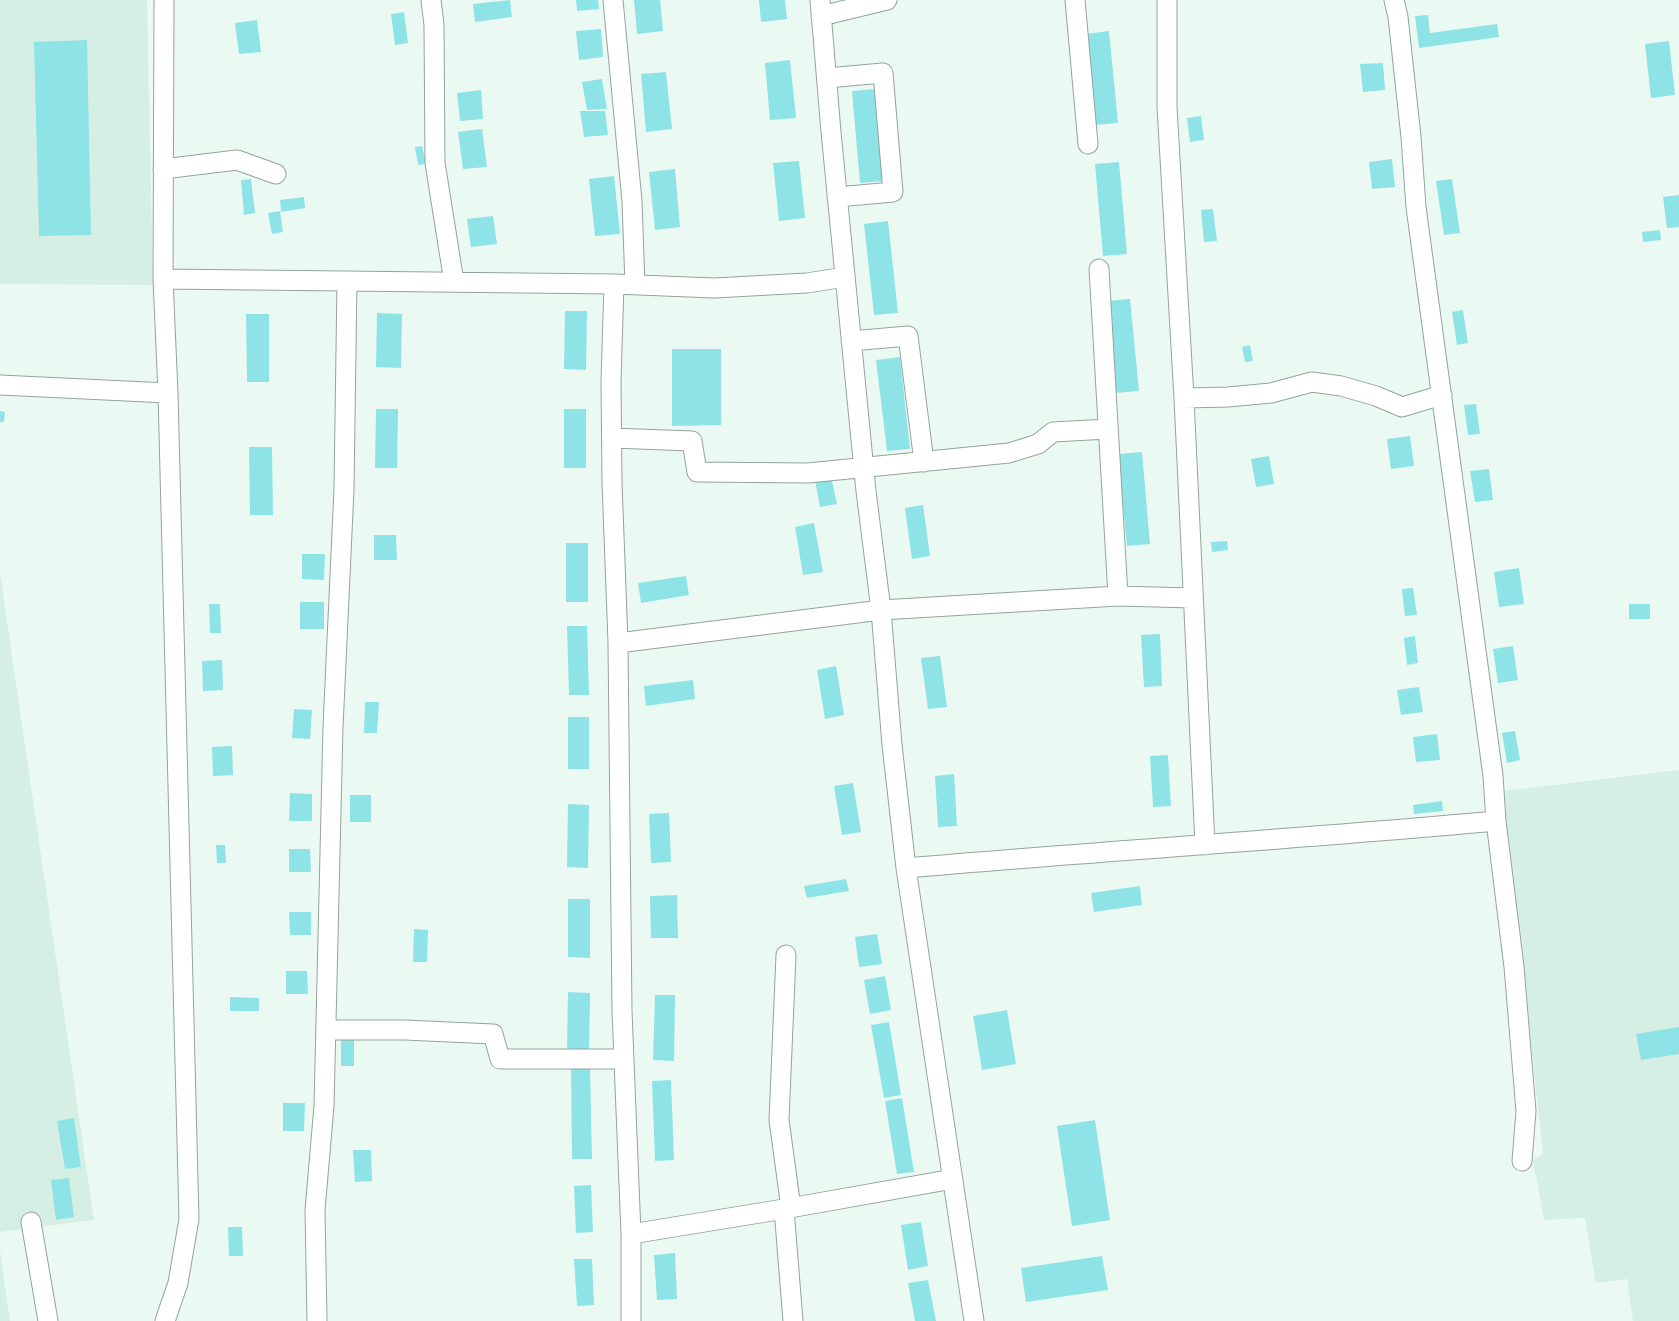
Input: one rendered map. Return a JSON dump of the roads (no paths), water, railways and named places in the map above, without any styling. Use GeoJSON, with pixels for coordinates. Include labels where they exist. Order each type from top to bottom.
{"type":"FeatureCollection","features":[{"type":"Feature","properties":{"kind":"street"},"geometry":{"type":"LineString","coordinates":[[164,0],[163,279],[168,393],[189,1219],[178,1283],[165,1321]]}},
{"type":"Feature","properties":{"kind":"street"},"geometry":{"type":"LineString","coordinates":[[431,0],[434,25],[435,163],[454,282]]}},
{"type":"Feature","properties":{"kind":"street"},"geometry":{"type":"LineString","coordinates":[[613,0],[632,201],[635,285]]}},
{"type":"Feature","properties":{"kind":"street"},"geometry":{"type":"LineString","coordinates":[[887,0],[820,8],[851,341],[881,610],[892,745],[906,868],[974,1321]]}},
{"type":"Feature","properties":{"kind":"street"},"geometry":{"type":"LineString","coordinates":[[1075,0],[1088,144]]}},
{"type":"Feature","properties":{"kind":"street"},"geometry":{"type":"LineString","coordinates":[[1167,0],[1167,107],[1184,398],[1205,845]]}},
{"type":"Feature","properties":{"kind":"street"},"geometry":{"type":"LineString","coordinates":[[1394,0],[1398,17],[1412,137],[1416,207],[1493,776],[1496,821],[1514,968],[1526,1111],[1522,1161]]}},
{"type":"Feature","properties":{"kind":"street"},"geometry":{"type":"LineString","coordinates":[[826,78],[883,73],[894,192],[837,197]]}},
{"type":"Feature","properties":{"kind":"street"},"geometry":{"type":"LineString","coordinates":[[164,169],[237,160],[276,174]]}},
{"type":"Feature","properties":{"kind":"street"},"geometry":{"type":"LineString","coordinates":[[1099,269],[1118,596]]}},
{"type":"Feature","properties":{"kind":"street"},"geometry":{"type":"LineString","coordinates":[[163,279],[614,284],[714,288],[806,282],[845,276]]}},
{"type":"Feature","properties":{"kind":"street"},"geometry":{"type":"LineString","coordinates":[[317,1321],[315,1210],[324,1106],[333,727],[344,489],[348,281]]}},
{"type":"Feature","properties":{"kind":"street"},"geometry":{"type":"LineString","coordinates":[[614,284],[612,438],[618,643],[624,1060],[631,1234],[631,1321]]}},
{"type":"Feature","properties":{"kind":"street"},"geometry":{"type":"LineString","coordinates":[[851,341],[908,336],[924,462]]}},
{"type":"Feature","properties":{"kind":"street"},"geometry":{"type":"LineString","coordinates":[[1184,398],[1228,397],[1271,393],[1312,382],[1341,386],[1376,396],[1402,407],[1442,395]]}},
{"type":"Feature","properties":{"kind":"street"},"geometry":{"type":"LineString","coordinates":[[0,385],[168,393]]}},
{"type":"Feature","properties":{"kind":"street"},"geometry":{"type":"LineString","coordinates":[[612,438],[692,441],[697,472],[808,473],[1009,453],[1038,444],[1053,432],[1108,429]]}},
{"type":"Feature","properties":{"kind":"street"},"geometry":{"type":"LineString","coordinates":[[618,643],[881,610],[1118,596],[1192,598]]}},
{"type":"Feature","properties":{"kind":"street"},"geometry":{"type":"LineString","coordinates":[[906,868],[1496,821]]}},
{"type":"Feature","properties":{"kind":"street"},"geometry":{"type":"LineString","coordinates":[[786,955],[779,1120],[788,1208],[793,1321]]}},
{"type":"Feature","properties":{"kind":"street"},"geometry":{"type":"LineString","coordinates":[[326,1030],[405,1030],[494,1034],[500,1059],[624,1060]]}},
{"type":"Feature","properties":{"kind":"street"},"geometry":{"type":"LineString","coordinates":[[631,1234],[953,1179]]}},
{"type":"Feature","properties":{"kind":"street"},"geometry":{"type":"LineString","coordinates":[[31,1222],[48,1321]]}}]}
